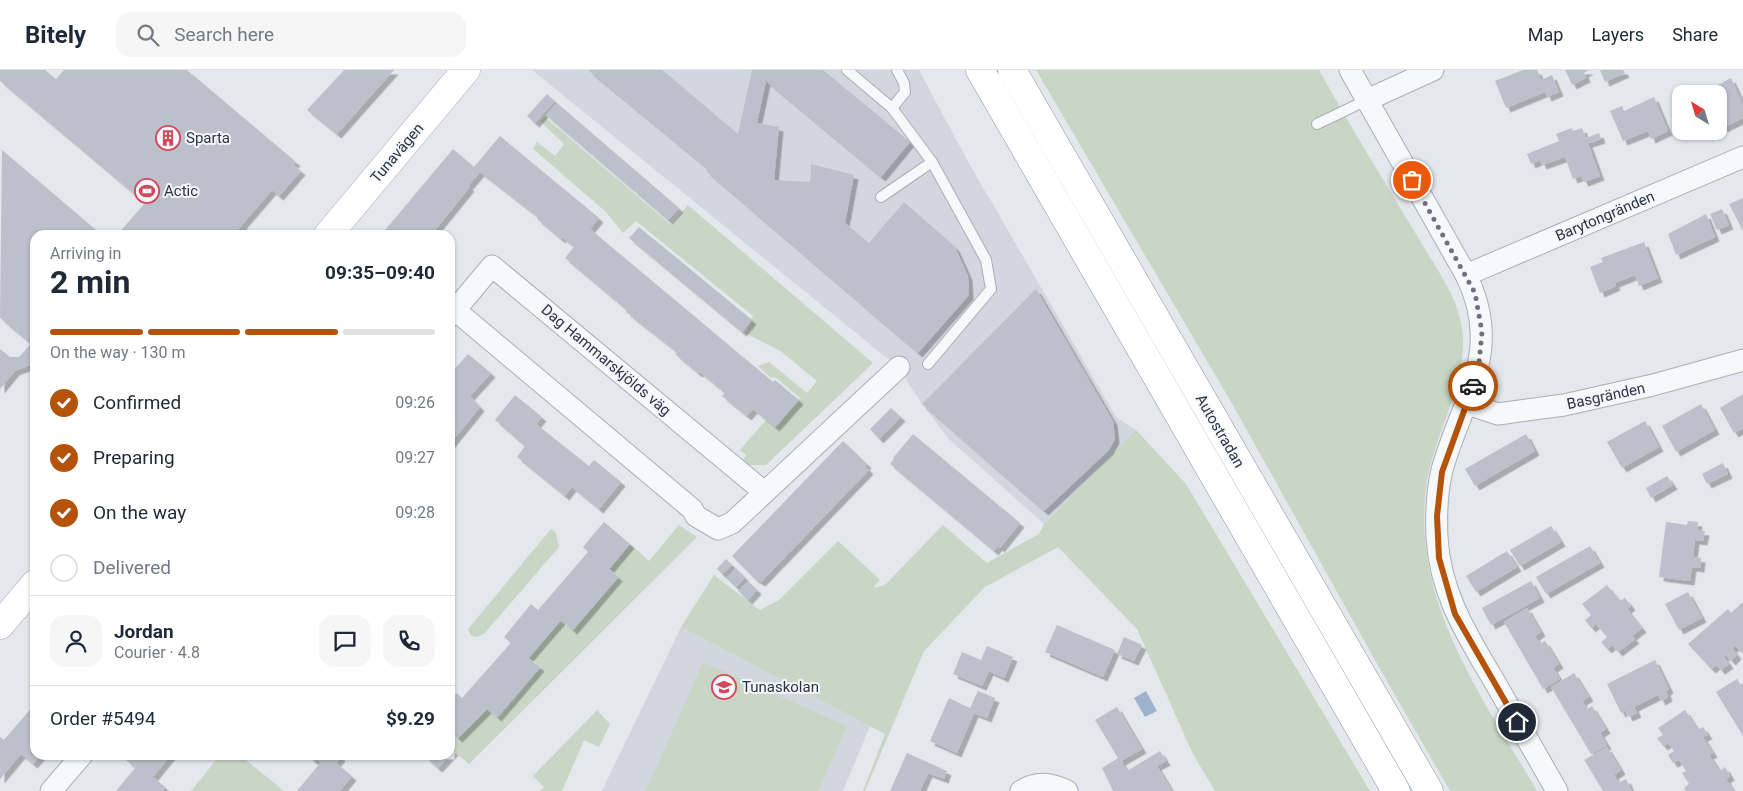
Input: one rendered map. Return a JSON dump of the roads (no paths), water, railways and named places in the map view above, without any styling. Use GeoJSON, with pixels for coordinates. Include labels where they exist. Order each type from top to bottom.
{"type":"FeatureCollection","features":[{"type":"Feature","properties":{"kind":"main road","name":"Tunavägen"},"geometry":{"type":"LineString","coordinates":[[332,230],[466,70]]}},
{"type":"Feature","properties":{"kind":"main road","name":"Autostradan"},"geometry":{"type":"LineString","coordinates":[[980,70],[1396,791]]}},
{"type":"Feature","properties":{"kind":"main road","name":"Autostradan"},"geometry":{"type":"LineString","coordinates":[[1012,70],[1429,791]]}},
{"type":"Feature","properties":{"kind":"main road"},"geometry":{"type":"LineString","coordinates":[[0,625],[30,590]]}},
{"type":"Feature","properties":{"kind":"street"},"geometry":{"type":"LineString","coordinates":[[1350,70],[1466,275],[1479,307],[1482,332],[1478,373],[1447,455],[1438,495],[1437,537],[1443,577],[1455,614],[1557,791]]}},
{"type":"Feature","properties":{"kind":"street"},"geometry":{"type":"LineString","coordinates":[[1367,100],[1433,70]]}},
{"type":"Feature","properties":{"kind":"street","name":"Barytongränden"},"geometry":{"type":"LineString","coordinates":[[1466,275],[1743,157]]}},
{"type":"Feature","properties":{"kind":"street","name":"Dag Hammarskjölds väg"},"geometry":{"type":"LineString","coordinates":[[455,309],[492,266],[764,492]]}},
{"type":"Feature","properties":{"kind":"street","name":"Dag Hammarskjölds väg"},"geometry":{"type":"LineString","coordinates":[[455,315],[658,480],[692,509],[696,516],[718,529],[726,527],[898,367]]}},
{"type":"Feature","properties":{"kind":"street","name":"Basgränden"},"geometry":{"type":"LineString","coordinates":[[1467,404],[1498,414],[1564,405],[1653,385],[1743,360]]}},
{"type":"Feature","properties":{"kind":"street"},"geometry":{"type":"LineString","coordinates":[[51,791],[78,760]]}},
{"type":"Feature","properties":{"kind":"street"},"geometry":{"type":"LineString","coordinates":[[1024,789],[1039,784],[1052,784],[1067,791]]}},
{"type":"Feature","properties":{"kind":"lane"},"geometry":{"type":"LineString","coordinates":[[847,70],[892,108],[932,162],[986,260],[992,289],[928,364]]}},
{"type":"Feature","properties":{"kind":"lane"},"geometry":{"type":"LineString","coordinates":[[892,108],[905,92],[904,82],[897,70]]}},
{"type":"Feature","properties":{"kind":"lane"},"geometry":{"type":"LineString","coordinates":[[1318,124],[1367,100]]}},
{"type":"Feature","properties":{"kind":"lane"},"geometry":{"type":"LineString","coordinates":[[881,196],[932,162]]}},
{"type":"Feature","properties":{"kind":"water"},"geometry":{"type":"Polygon","coordinates":[[[1146,691],[1157,711],[1145,717],[1134,698],[1146,691]]]}},
{"type":"Feature","properties":{"kind":"place","name":"Sparta"},"geometry":{"type":"Point","coordinates":[168,138]}},
{"type":"Feature","properties":{"kind":"place","name":"Actic"},"geometry":{"type":"Point","coordinates":[147,191]}},
{"type":"Feature","properties":{"kind":"place","name":"Tunaskolan"},"geometry":{"type":"Point","coordinates":[724,687]}}]}
